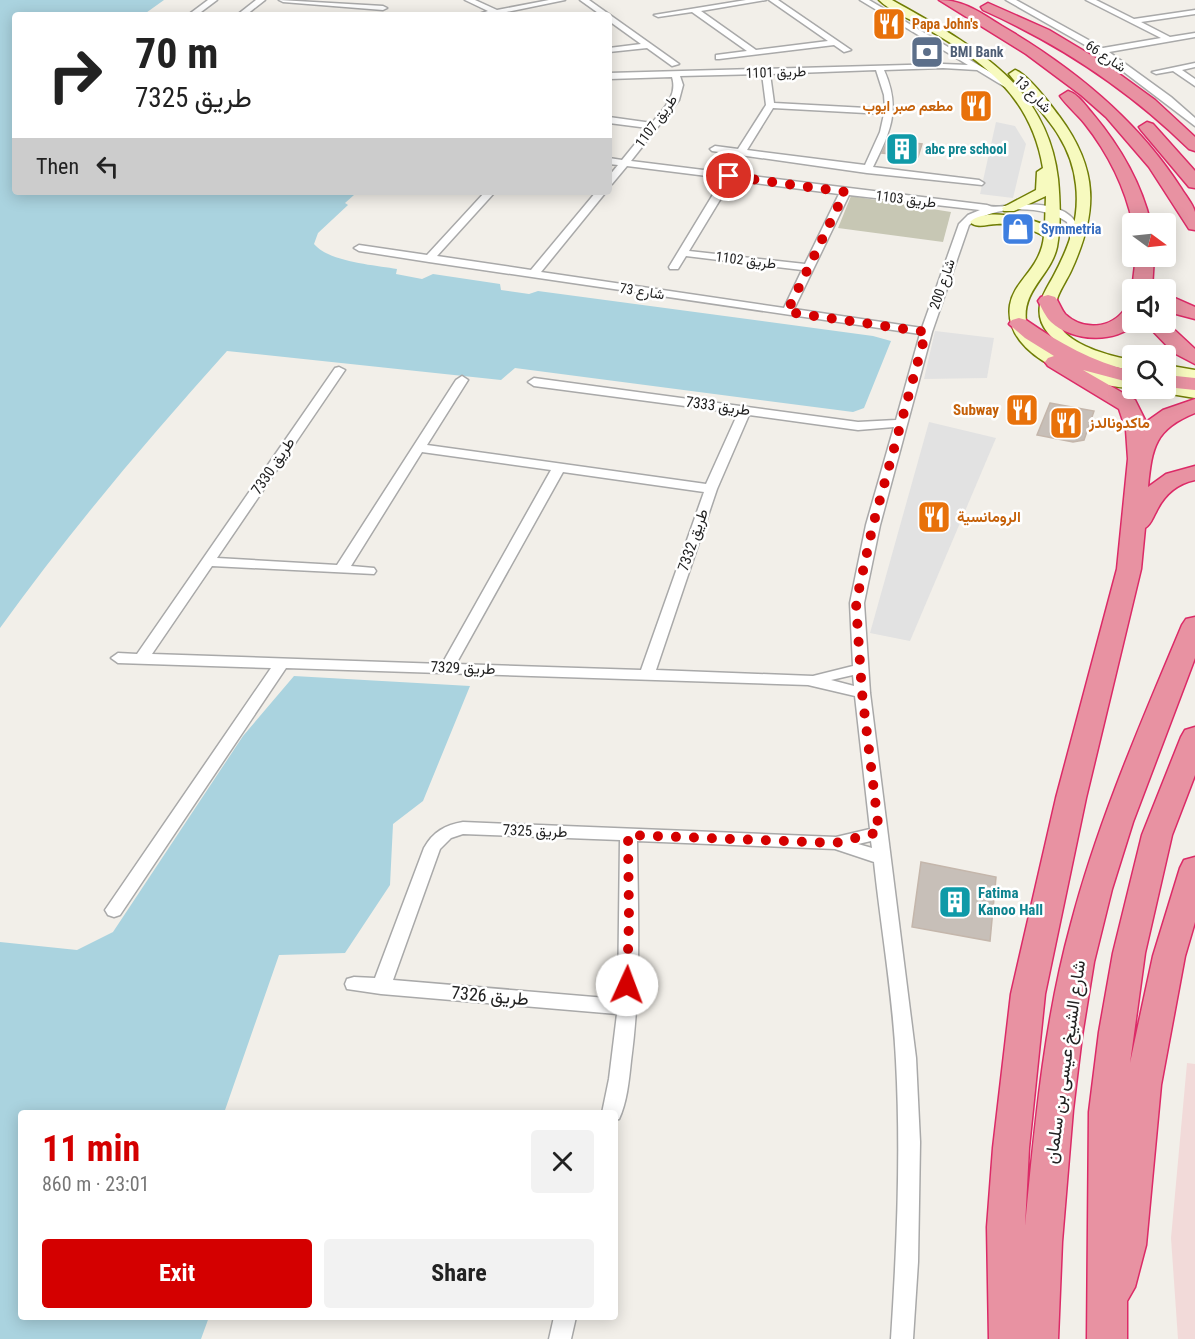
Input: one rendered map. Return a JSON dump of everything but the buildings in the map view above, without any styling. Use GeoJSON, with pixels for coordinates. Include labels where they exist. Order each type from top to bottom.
{"type":"FeatureCollection","features":[{"type":"Feature","properties":{"kind":"highway"},"geometry":{"type":"LineString","coordinates":[[950,2],[1044,72],[1087,117],[1131,188],[1139,213]]}},
{"type":"Feature","properties":{"kind":"highway"},"geometry":{"type":"LineString","coordinates":[[950,2],[1007,35],[1057,68],[1097,102],[1128,131],[1155,163],[1195,225]]}},
{"type":"Feature","properties":{"kind":"highway"},"geometry":{"type":"LineString","coordinates":[[976,2],[1040,43],[1122,103]]}},
{"type":"Feature","properties":{"kind":"highway"},"geometry":{"type":"LineString","coordinates":[[976,2],[1041,32],[1095,64],[1147,102],[1195,146]]}},
{"type":"Feature","properties":{"kind":"highway"},"geometry":{"type":"LineString","coordinates":[[1138,118],[1179,162],[1195,183]]}},
{"type":"Feature","properties":{"kind":"highway"},"geometry":{"type":"LineString","coordinates":[[1048,301],[1059,319],[1082,330],[1113,330],[1122,326]]}},
{"type":"Feature","properties":{"kind":"highway"},"geometry":{"type":"LineString","coordinates":[[1176,306],[1195,313]]}},
{"type":"Feature","properties":{"kind":"highway"},"geometry":{"type":"LineString","coordinates":[[1019,324],[1066,356],[1092,368],[1122,375]]}},
{"type":"Feature","properties":{"kind":"highway"},"geometry":{"type":"LineString","coordinates":[[1165,333],[1181,349],[1195,358]]}},
{"type":"Feature","properties":{"kind":"highway"},"geometry":{"type":"LineString","coordinates":[[1009,1339],[1006,1227],[1011,1148],[1028,994],[1071,798],[1129,569],[1139,461],[1137,428],[1134,415],[1127,405],[1055,362]]}},
{"type":"Feature","properties":{"kind":"highway"},"geometry":{"type":"LineString","coordinates":[[1176,382],[1195,384]]}},
{"type":"Feature","properties":{"kind":"highway"},"geometry":{"type":"LineString","coordinates":[[1139,461],[1144,443],[1155,426],[1172,415],[1195,406]]}},
{"type":"Feature","properties":{"kind":"highway"},"geometry":{"type":"LineString","coordinates":[[1134,534],[1152,494],[1169,480],[1195,473]]}},
{"type":"Feature","properties":{"kind":"highway","name":"شارع الشيخ عيسى بن سلمان"},"geometry":{"type":"LineString","coordinates":[[1038,1339],[1039,1292],[1054,1106],[1074,979],[1096,889],[1118,819],[1195,625]]}},
{"type":"Feature","properties":{"kind":"highway"},"geometry":{"type":"LineString","coordinates":[[1106,1328],[1107,1112],[1116,1032],[1129,953],[1157,835],[1195,737]]}},
{"type":"Feature","properties":{"kind":"highway"},"geometry":{"type":"LineString","coordinates":[[1106,1328],[1127,1245],[1145,1075],[1169,956],[1195,868]]}},
{"type":"Feature","properties":{"kind":"street"},"geometry":{"type":"LineString","coordinates":[[196,12],[213,0]]}},
{"type":"Feature","properties":{"kind":"street"},"geometry":{"type":"LineString","coordinates":[[245,12],[261,0]]}},
{"type":"Feature","properties":{"kind":"street"},"geometry":{"type":"LineString","coordinates":[[283,0],[386,6],[379,12]]}},
{"type":"Feature","properties":{"kind":"street"},"geometry":{"type":"LineString","coordinates":[[469,0],[494,11]]}},
{"type":"Feature","properties":{"kind":"street"},"geometry":{"type":"LineString","coordinates":[[490,12],[561,0]]}},
{"type":"Feature","properties":{"kind":"street"},"geometry":{"type":"LineString","coordinates":[[584,0],[601,12]]}},
{"type":"Feature","properties":{"kind":"street"},"geometry":{"type":"LineString","coordinates":[[658,15],[762,0]]}},
{"type":"Feature","properties":{"kind":"street"},"geometry":{"type":"LineString","coordinates":[[773,0],[847,50]]}},
{"type":"Feature","properties":{"kind":"street"},"geometry":{"type":"LineString","coordinates":[[864,0],[1008,86]]}},
{"type":"Feature","properties":{"kind":"street","name":"شارع 13"},"geometry":{"type":"LineString","coordinates":[[884,0],[979,59],[1008,86],[1031,113],[1043,137],[1049,156],[1054,219]]}},
{"type":"Feature","properties":{"kind":"street","name":"شارع 13"},"geometry":{"type":"LineString","coordinates":[[899,0],[994,59],[1039,97],[1054,115],[1073,146],[1082,177],[1080,231],[1076,243]]}},
{"type":"Feature","properties":{"kind":"street","name":"شارع 66"},"geometry":{"type":"LineString","coordinates":[[1010,0],[1102,51],[1168,99],[1195,123]]}},
{"type":"Feature","properties":{"kind":"street"},"geometry":{"type":"LineString","coordinates":[[1092,0],[1168,39]]}},
{"type":"Feature","properties":{"kind":"street"},"geometry":{"type":"LineString","coordinates":[[316,9],[323,3]]}},
{"type":"Feature","properties":{"kind":"street"},"geometry":{"type":"LineString","coordinates":[[694,10],[754,52]]}},
{"type":"Feature","properties":{"kind":"street"},"geometry":{"type":"LineString","coordinates":[[1134,21],[1195,12]]}},
{"type":"Feature","properties":{"kind":"street"},"geometry":{"type":"LineString","coordinates":[[612,20],[675,64]]}},
{"type":"Feature","properties":{"kind":"street"},"geometry":{"type":"LineString","coordinates":[[1102,51],[1195,35]]}},
{"type":"Feature","properties":{"kind":"street"},"geometry":{"type":"LineString","coordinates":[[719,57],[835,42]]}},
{"type":"Feature","properties":{"kind":"street"},"geometry":{"type":"LineString","coordinates":[[612,50],[649,45]]}},
{"type":"Feature","properties":{"kind":"street"},"geometry":{"type":"LineString","coordinates":[[793,47],[801,55]]}},
{"type":"Feature","properties":{"kind":"street","name":"طريق 1101"},"geometry":{"type":"LineString","coordinates":[[943,66],[955,62],[960,57]]}},
{"type":"Feature","properties":{"kind":"street"},"geometry":{"type":"LineString","coordinates":[[809,62],[817,70]]}},
{"type":"Feature","properties":{"kind":"street"},"geometry":{"type":"LineString","coordinates":[[1156,72],[1195,65]]}},
{"type":"Feature","properties":{"kind":"street","name":"طريق 1101"},"geometry":{"type":"LineString","coordinates":[[612,76],[676,76],[943,66],[978,68]]}},
{"type":"Feature","properties":{"kind":"street"},"geometry":{"type":"LineString","coordinates":[[867,170],[882,139],[890,112],[889,94],[879,68]]}},
{"type":"Feature","properties":{"kind":"street"},"geometry":{"type":"LineString","coordinates":[[1174,69],[1195,83]]}},
{"type":"Feature","properties":{"kind":"street"},"geometry":{"type":"LineString","coordinates":[[742,152],[770,105],[766,73]]}},
{"type":"Feature","properties":{"kind":"street","name":"طريق 1107"},"geometry":{"type":"LineString","coordinates":[[624,163],[678,95],[679,85],[676,76]]}},
{"type":"Feature","properties":{"kind":"street"},"geometry":{"type":"LineString","coordinates":[[770,105],[890,112]]}},
{"type":"Feature","properties":{"kind":"street"},"geometry":{"type":"LineString","coordinates":[[612,120],[655,126]]}},
{"type":"Feature","properties":{"kind":"street"},"geometry":{"type":"LineString","coordinates":[[1009,208],[1033,200],[1043,192],[1045,182],[1043,165],[1037,141],[1043,137]]}},
{"type":"Feature","properties":{"kind":"street"},"geometry":{"type":"LineString","coordinates":[[715,149],[742,152],[793,172],[867,170],[979,183]]}},
{"type":"Feature","properties":{"kind":"street","name":"طريق 1103"},"geometry":{"type":"LineString","coordinates":[[612,161],[729,176],[793,172],[845,192],[953,206],[1009,208]]}},
{"type":"Feature","properties":{"kind":"street"},"geometry":{"type":"LineString","coordinates":[[612,178],[624,163]]}},
{"type":"Feature","properties":{"kind":"street"},"geometry":{"type":"LineString","coordinates":[[674,267],[729,176]]}},
{"type":"Feature","properties":{"kind":"street"},"geometry":{"type":"LineString","coordinates":[[787,312],[845,192]]}},
{"type":"Feature","properties":{"kind":"street"},"geometry":{"type":"LineString","coordinates":[[429,259],[487,195]]}},
{"type":"Feature","properties":{"kind":"street"},"geometry":{"type":"LineString","coordinates":[[534,274],[599,195]]}},
{"type":"Feature","properties":{"kind":"street"},"geometry":{"type":"LineString","coordinates":[[959,236],[977,222],[990,219],[1015,220],[1041,228],[1054,219],[1076,211],[1082,204]]}},
{"type":"Feature","properties":{"kind":"street","name":"شارع 200"},"geometry":{"type":"LineString","coordinates":[[902,1339],[908,1262],[910,1142],[906,1058],[862,693],[856,603],[873,525],[926,332],[964,224],[972,215],[1009,208],[1054,219]]}},
{"type":"Feature","properties":{"kind":"street"},"geometry":{"type":"LineString","coordinates":[[1054,219],[1072,222],[1076,243],[1048,301],[1048,318],[1071,344],[1102,359],[1122,363]]}},
{"type":"Feature","properties":{"kind":"street"},"geometry":{"type":"LineString","coordinates":[[1054,219],[1047,254],[1038,272],[1024,290],[1018,306],[1019,324],[1026,339],[1039,352],[1055,362],[1081,373],[1122,382]]}},
{"type":"Feature","properties":{"kind":"street","name":"شارع 73"},"geometry":{"type":"LineString","coordinates":[[359,248],[926,332]]}},
{"type":"Feature","properties":{"kind":"street","name":"طريق 1102"},"geometry":{"type":"LineString","coordinates":[[683,253],[808,268]]}},
{"type":"Feature","properties":{"kind":"street","name":"طريق 7330"},"geometry":{"type":"LineString","coordinates":[[142,658],[339,370]]}},
{"type":"Feature","properties":{"kind":"street"},"geometry":{"type":"LineString","coordinates":[[1176,372],[1195,375]]}},
{"type":"Feature","properties":{"kind":"street"},"geometry":{"type":"LineString","coordinates":[[341,570],[462,380]]}},
{"type":"Feature","properties":{"kind":"street","name":"طريق 7333"},"geometry":{"type":"LineString","coordinates":[[534,382],[900,430]]}},
{"type":"Feature","properties":{"kind":"street"},"geometry":{"type":"LineString","coordinates":[[1176,390],[1195,393]]}},
{"type":"Feature","properties":{"kind":"street","name":"طريق 7332"},"geometry":{"type":"LineString","coordinates":[[647,674],[711,489],[746,410]]}},
{"type":"Feature","properties":{"kind":"street"},"geometry":{"type":"LineString","coordinates":[[420,448],[711,489]]}},
{"type":"Feature","properties":{"kind":"street"},"geometry":{"type":"LineString","coordinates":[[447,667],[559,468]]}},
{"type":"Feature","properties":{"kind":"street"},"geometry":{"type":"LineString","coordinates":[[208,562],[369,571]]}},
{"type":"Feature","properties":{"kind":"street","name":"طريق 7329"},"geometry":{"type":"LineString","coordinates":[[118,658],[808,680],[862,693]]}},
{"type":"Feature","properties":{"kind":"street"},"geometry":{"type":"LineString","coordinates":[[114,910],[282,663]]}},
{"type":"Feature","properties":{"kind":"street","name":"طريق 7329"},"geometry":{"type":"LineString","coordinates":[[808,680],[860,669]]}},
{"type":"Feature","properties":{"kind":"street","name":"طريق 7325"},"geometry":{"type":"LineString","coordinates":[[381,987],[432,848],[436,840],[452,830],[463,828],[836,843],[882,858]]}},
{"type":"Feature","properties":{"kind":"street","name":"طريق 7325"},"geometry":{"type":"LineString","coordinates":[[836,843],[879,832]]}},
{"type":"Feature","properties":{"kind":"street"},"geometry":{"type":"LineString","coordinates":[[613,1110],[620,1082],[626,1007],[629,919],[628,835]]}},
{"type":"Feature","properties":{"kind":"street","name":"طريق 7326"},"geometry":{"type":"LineString","coordinates":[[354,984],[626,1007]]}},
{"type":"Feature","properties":{"kind":"street"},"geometry":{"type":"LineString","coordinates":[[560,1339],[564,1320]]}},
{"type":"Feature","properties":{"kind":"shaded area"},"geometry":{"type":"Polygon","coordinates":[[[996,122],[1015,126],[1026,144],[1013,198],[980,194],[996,122]]]}},
{"type":"Feature","properties":{"kind":"shaded area"},"geometry":{"type":"Polygon","coordinates":[[[851,196],[951,212],[943,242],[838,228],[851,196]]]}},
{"type":"Feature","properties":{"kind":"shaded area"},"geometry":{"type":"Polygon","coordinates":[[[935,331],[994,338],[987,378],[924,379],[935,331]]]}},
{"type":"Feature","properties":{"kind":"shaded area"},"geometry":{"type":"Polygon","coordinates":[[[929,422],[996,438],[910,641],[870,633],[929,422]]]}},
{"type":"Feature","properties":{"kind":"shaded area"},"geometry":{"type":"Polygon","coordinates":[[[1187,1063],[1195,1064],[1195,1339],[1178,1339],[1171,1238],[1187,1063]]]}},
{"type":"Feature","properties":{"kind":"water"},"geometry":{"type":"Polygon","coordinates":[[[0,0],[164,0],[147,12],[12,12],[12,195],[354,195],[345,203],[348,205],[318,233],[314,244],[330,255],[341,259],[397,269],[396,274],[422,279],[433,274],[500,284],[501,290],[529,294],[538,291],[873,336],[891,341],[864,408],[853,412],[515,368],[501,380],[227,351],[110,486],[0,628],[0,0]]]}},
{"type":"Feature","properties":{"kind":"water"},"geometry":{"type":"Polygon","coordinates":[[[294,676],[470,686],[423,801],[393,824],[390,885],[345,953],[279,955],[225,1110],[18,1110],[18,1320],[208,1320],[201,1339],[0,1339],[0,942],[77,950],[113,932],[243,736],[294,676]]]}},
{"type":"Feature","properties":{"kind":"place","name":"Papa John's"},"geometry":{"type":"Point","coordinates":[889,24]}},
{"type":"Feature","properties":{"kind":"place","name":"BMI Bank"},"geometry":{"type":"Point","coordinates":[927,52]}},
{"type":"Feature","properties":{"kind":"place","name":"مطعم صبر ايوب"},"geometry":{"type":"Point","coordinates":[976,106]}},
{"type":"Feature","properties":{"kind":"place","name":"abc pre school"},"geometry":{"type":"Point","coordinates":[902,149]}},
{"type":"Feature","properties":{"kind":"place","name":"Symmetria"},"geometry":{"type":"Point","coordinates":[1018,229]}},
{"type":"Feature","properties":{"kind":"place","name":"Subway"},"geometry":{"type":"Point","coordinates":[1022,410]}},
{"type":"Feature","properties":{"kind":"place","name":"ماكدونالدز"},"geometry":{"type":"Point","coordinates":[1066,423]}},
{"type":"Feature","properties":{"kind":"place","name":"الرومانسية"},"geometry":{"type":"Point","coordinates":[934,517]}},
{"type":"Feature","properties":{"kind":"place","name":"Fatima Kanoo Hall"},"geometry":{"type":"Point","coordinates":[955,902]}},
{"type":"Feature","properties":{"kind":"route"},"geometry":{"type":"LineString","coordinates":[[627,985],[628,835],[836,843],[879,832],[862,693],[856,603],[887,470],[905,413],[926,332],[787,312],[845,192],[729,176]]}}]}
